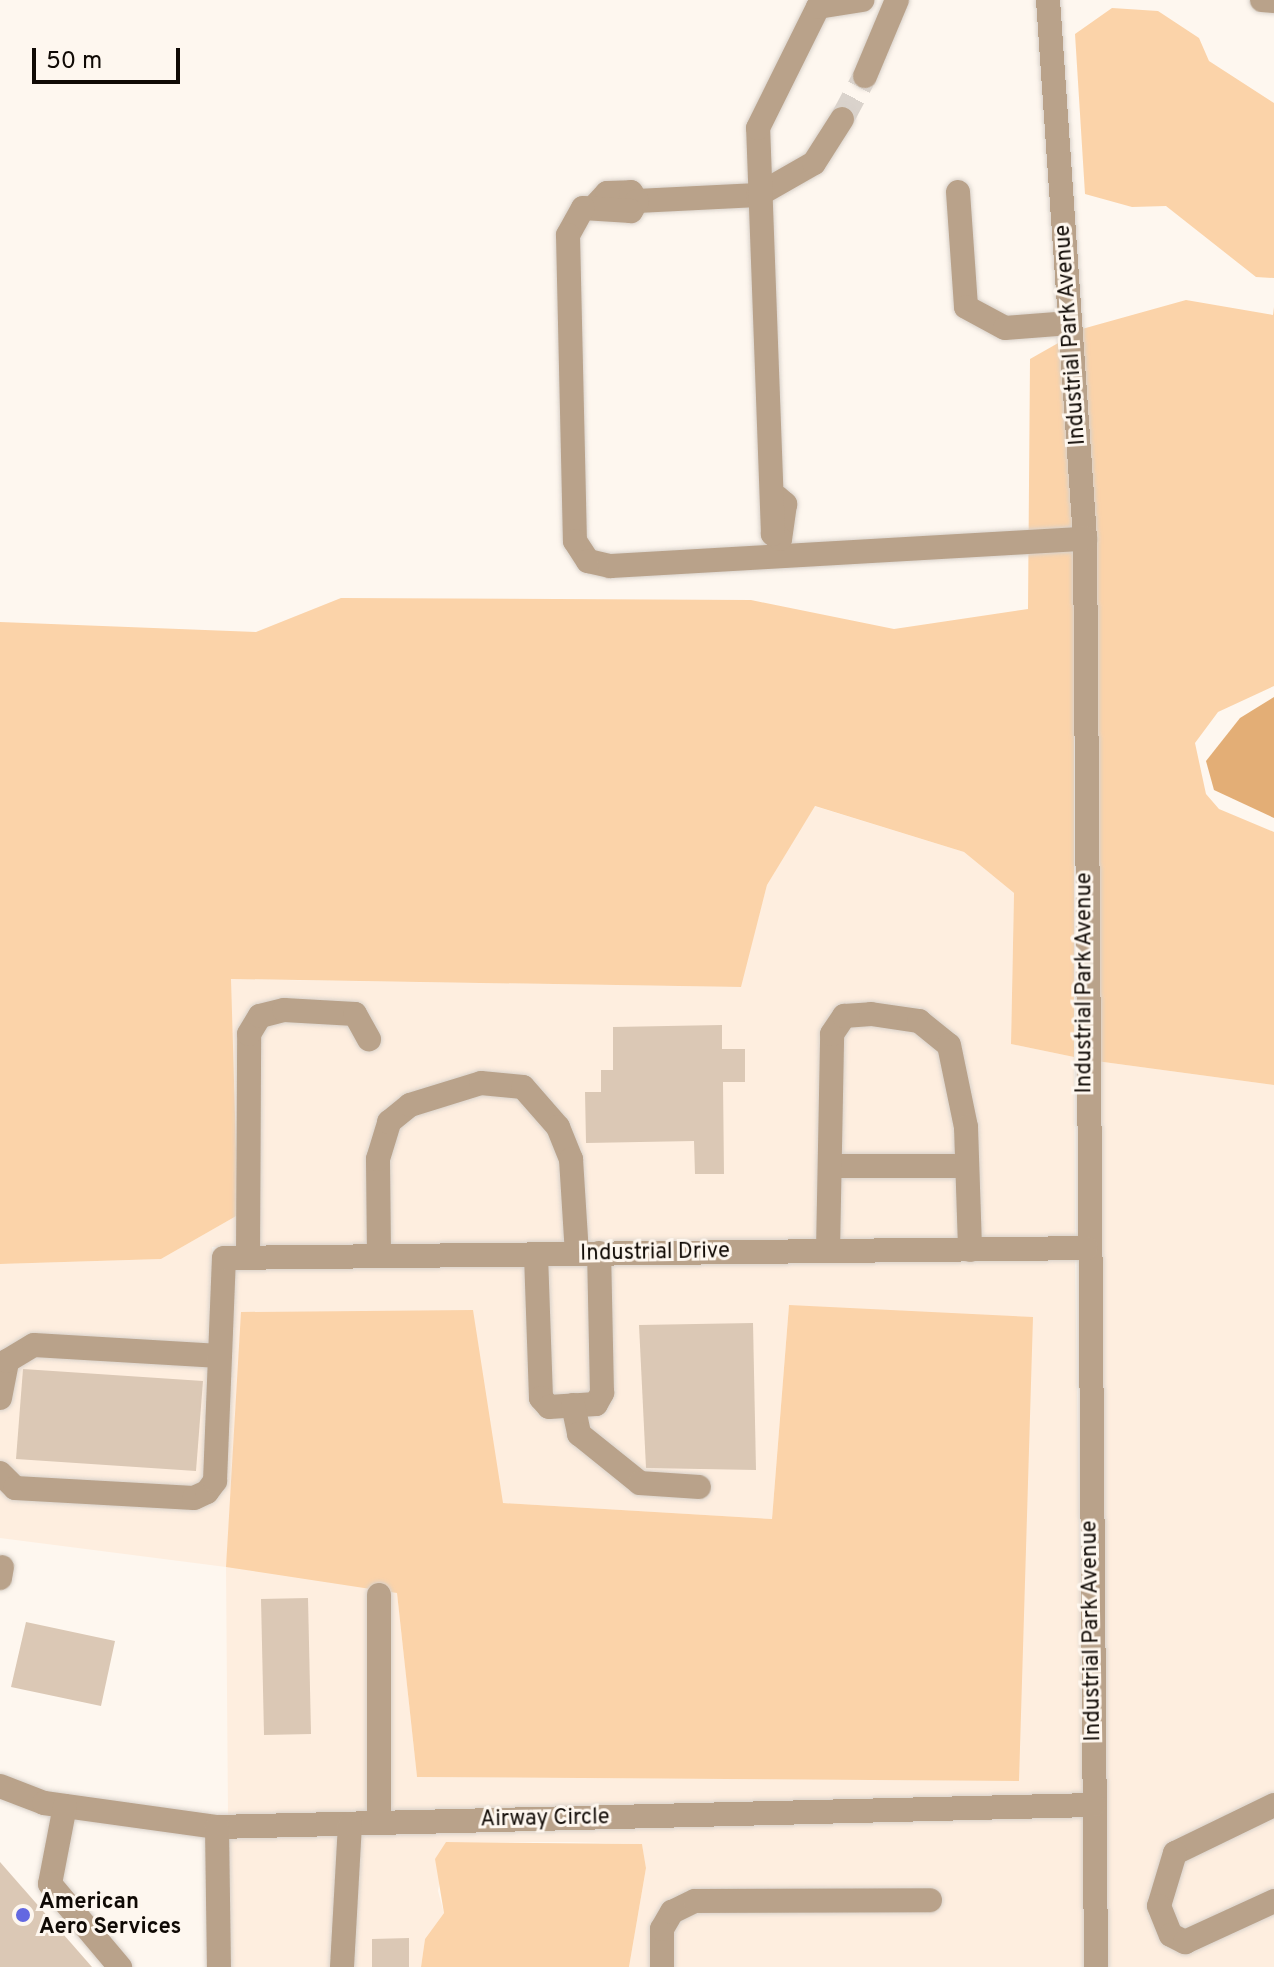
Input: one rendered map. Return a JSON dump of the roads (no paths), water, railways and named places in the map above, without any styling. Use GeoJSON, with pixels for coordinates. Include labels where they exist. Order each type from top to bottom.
{"type":"FeatureCollection","features":[{"type":"Feature","properties":{"kind":"street"},"geometry":{"type":"LineString","coordinates":[[780,547],[773,534],[777,497],[758,195],[760,120],[818,7],[862,0]]}},
{"type":"Feature","properties":{"kind":"street"},"geometry":{"type":"LineString","coordinates":[[865,76],[897,0]]}},
{"type":"Feature","properties":{"kind":"street","name":"Industrial Park Avenue"},"geometry":{"type":"LineString","coordinates":[[1048,0],[1085,539],[1086,1248],[1096,1967]]}},
{"type":"Feature","properties":{"kind":"street"},"geometry":{"type":"LineString","coordinates":[[1262,0],[1272,1]]}},
{"type":"Feature","properties":{"kind":"street"},"geometry":{"type":"LineString","coordinates":[[842,119],[814,163],[758,195],[637,201],[623,212],[605,213],[596,205],[583,208],[568,235],[580,553],[610,566],[780,547],[1085,539]]}},
{"type":"Feature","properties":{"kind":"street"},"geometry":{"type":"LineString","coordinates":[[958,192],[966,307],[1005,328],[1070,323]]}},
{"type":"Feature","properties":{"kind":"street"},"geometry":{"type":"LineString","coordinates":[[0,1473],[15,1488],[202,1496],[215,1481],[220,1356],[236,1258],[249,1034],[260,1016],[284,1010],[355,1014],[369,1039]]}},
{"type":"Feature","properties":{"kind":"street"},"geometry":{"type":"LineString","coordinates":[[828,1251],[832,1034],[844,1016],[871,1014],[919,1021],[949,1045],[967,1166],[970,1250]]}},
{"type":"Feature","properties":{"kind":"street"},"geometry":{"type":"LineString","coordinates":[[379,1256],[378,1159],[389,1122],[410,1105],[481,1083],[523,1087],[558,1127],[571,1159],[588,1254],[602,1393],[596,1404],[549,1407],[541,1398],[536,1255]]}},
{"type":"Feature","properties":{"kind":"street"},"geometry":{"type":"LineString","coordinates":[[831,1166],[967,1166]]}},
{"type":"Feature","properties":{"kind":"street","name":"Industrial Drive"},"geometry":{"type":"LineString","coordinates":[[236,1258],[1086,1248]]}},
{"type":"Feature","properties":{"kind":"street"},"geometry":{"type":"LineString","coordinates":[[0,1398],[7,1361],[34,1345],[220,1356]]}},
{"type":"Feature","properties":{"kind":"street"},"geometry":{"type":"LineString","coordinates":[[573,1405],[579,1434],[640,1483],[699,1487]]}},
{"type":"Feature","properties":{"kind":"street"},"geometry":{"type":"LineString","coordinates":[[379,1595],[379,1823]]}},
{"type":"Feature","properties":{"kind":"street","name":"Airway Circle"},"geometry":{"type":"LineString","coordinates":[[0,1786],[65,1806],[217,1827],[1094,1805]]}},
{"type":"Feature","properties":{"kind":"street"},"geometry":{"type":"LineString","coordinates":[[65,1806],[50,1884],[120,1967]]}},
{"type":"Feature","properties":{"kind":"street"},"geometry":{"type":"LineString","coordinates":[[1273,1811],[1175,1853],[1159,1906],[1171,1935],[1185,1942],[1274,1901]]}},
{"type":"Feature","properties":{"kind":"street"},"geometry":{"type":"LineString","coordinates":[[342,1967],[350,1824]]}},
{"type":"Feature","properties":{"kind":"street"},"geometry":{"type":"LineString","coordinates":[[217,1827],[219,1967]]}},
{"type":"Feature","properties":{"kind":"street"},"geometry":{"type":"LineString","coordinates":[[662,1967],[662,1929],[672,1912],[695,1901],[930,1900]]}},
{"type":"Feature","properties":{"kind":"tunnel"},"geometry":{"type":"LineString","coordinates":[[842,119],[865,76]]}},
{"type":"Feature","properties":{"kind":"place","name":"American Aero Services"},"geometry":{"type":"Point","coordinates":[23,1915]}}]}
